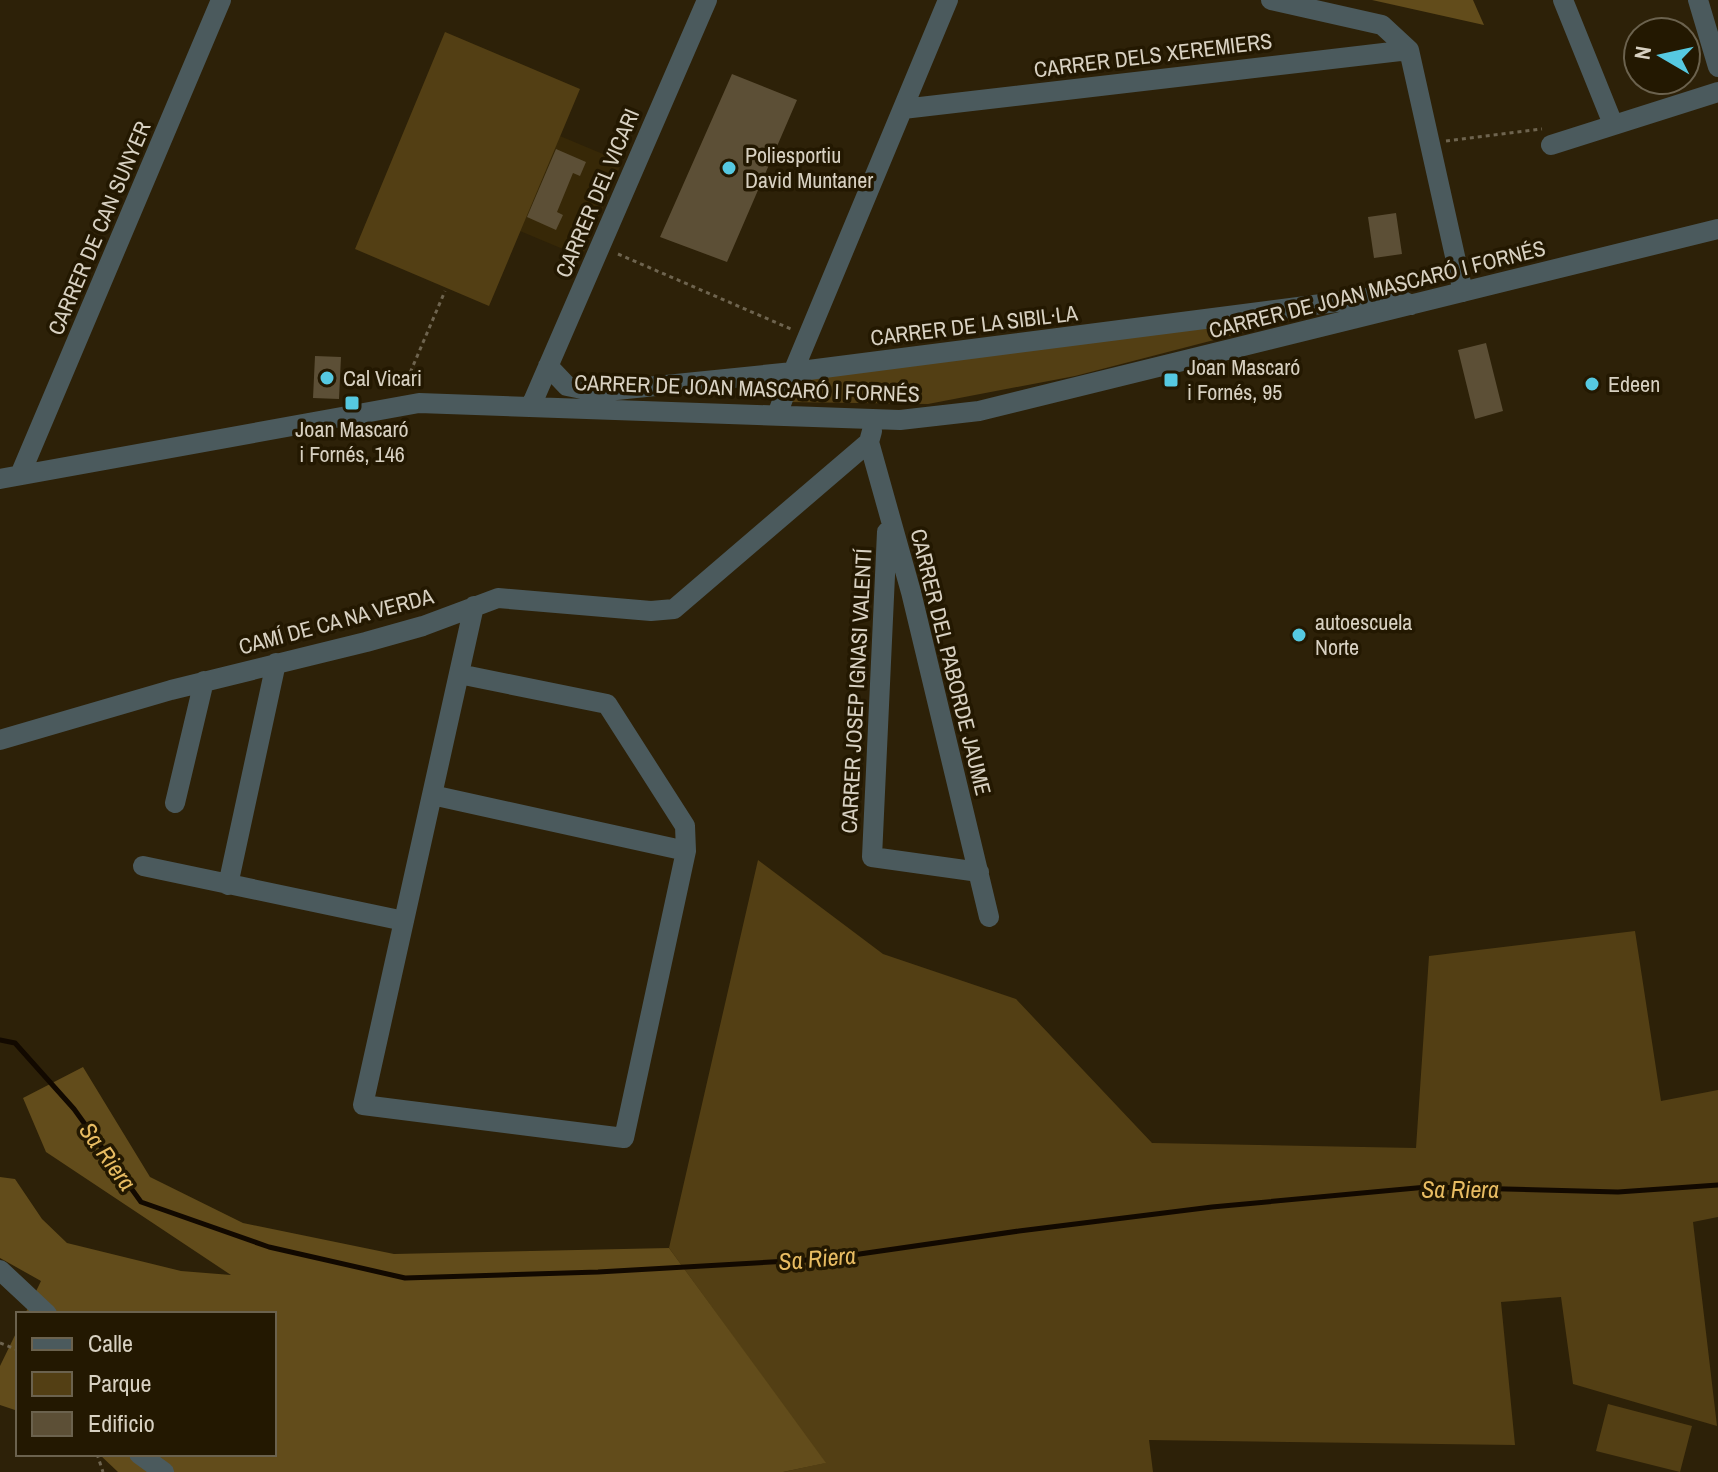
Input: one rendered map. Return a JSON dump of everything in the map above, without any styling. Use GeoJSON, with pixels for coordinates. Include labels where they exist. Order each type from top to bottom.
{"type":"FeatureCollection","features":[{"type":"Feature","properties":{"kind":"street","name":"CARRER DE CAN SUNYER"},"geometry":{"type":"LineString","coordinates":[[10,477],[221,0]]}},
{"type":"Feature","properties":{"kind":"street","name":"CARRER DEL VICARI"},"geometry":{"type":"LineString","coordinates":[[531,406],[707,0]]}},
{"type":"Feature","properties":{"kind":"street"},"geometry":{"type":"LineString","coordinates":[[777,415],[948,0]]}},
{"type":"Feature","properties":{"kind":"street"},"geometry":{"type":"LineString","coordinates":[[1271,0],[1382,25],[1409,50],[1463,292]]}},
{"type":"Feature","properties":{"kind":"street"},"geometry":{"type":"LineString","coordinates":[[1563,0],[1613,124]]}},
{"type":"Feature","properties":{"kind":"street"},"geometry":{"type":"LineString","coordinates":[[1698,0],[1718,67]]}},
{"type":"Feature","properties":{"kind":"street","name":"CARRER DELS XEREMIERS"},"geometry":{"type":"LineString","coordinates":[[903,109],[1409,50]]}},
{"type":"Feature","properties":{"kind":"street"},"geometry":{"type":"LineString","coordinates":[[1551,145],[1718,92]]}},
{"type":"Feature","properties":{"kind":"street","name":"CARRER DE JOAN MASCARÓ I FORNÉS"},"geometry":{"type":"LineString","coordinates":[[10,477],[419,403],[900,420],[979,411],[1718,229]]}},
{"type":"Feature","properties":{"kind":"street","name":"CARRER DE LA SIBIL·LA"},"geometry":{"type":"LineString","coordinates":[[548,366],[567,386],[597,392],[793,372],[1391,295],[1411,305]]}},
{"type":"Feature","properties":{"kind":"street","name":"CARRER DEL PABORDE JAUME"},"geometry":{"type":"LineString","coordinates":[[874,419],[869,442],[911,592],[989,917]]}},
{"type":"Feature","properties":{"kind":"street","name":"CAMÍ DE CA NA VERDA"},"geometry":{"type":"LineString","coordinates":[[0,740],[204,681],[423,626],[498,598],[651,611],[674,609],[869,442]]}},
{"type":"Feature","properties":{"kind":"street","name":"CARRER JOSEP IGNASI VALENTÍ"},"geometry":{"type":"LineString","coordinates":[[888,516],[872,857],[979,872]]}},
{"type":"Feature","properties":{"kind":"street"},"geometry":{"type":"LineString","coordinates":[[459,674],[607,704],[685,826],[686,851],[624,1138],[363,1105],[474,606]]}},
{"type":"Feature","properties":{"kind":"street"},"geometry":{"type":"LineString","coordinates":[[228,885],[276,663]]}},
{"type":"Feature","properties":{"kind":"street"},"geometry":{"type":"LineString","coordinates":[[175,803],[204,681]]}},
{"type":"Feature","properties":{"kind":"street"},"geometry":{"type":"LineString","coordinates":[[432,795],[686,851]]}},
{"type":"Feature","properties":{"kind":"street"},"geometry":{"type":"LineString","coordinates":[[143,866],[404,921]]}},
{"type":"Feature","properties":{"kind":"street"},"geometry":{"type":"LineString","coordinates":[[0,1270],[45,1312]]}},
{"type":"Feature","properties":{"kind":"street"},"geometry":{"type":"LineString","coordinates":[[142,1456],[164,1472]]}},
{"type":"Feature","properties":{"kind":"path"},"geometry":{"type":"LineString","coordinates":[[1430,143],[1544,129],[1551,145]]}},
{"type":"Feature","properties":{"kind":"path"},"geometry":{"type":"LineString","coordinates":[[600,246],[808,336]]}},
{"type":"Feature","properties":{"kind":"path"},"geometry":{"type":"LineString","coordinates":[[396,407],[445,291]]}},
{"type":"Feature","properties":{"kind":"shaded area"},"geometry":{"type":"Polygon","coordinates":[[[1372,0],[1473,0],[1484,25],[1372,0]]]}},
{"type":"Feature","properties":{"kind":"shaded area"},"geometry":{"type":"Polygon","coordinates":[[[560,136],[622,162],[582,257],[520,231],[560,136]]]}},
{"type":"Feature","properties":{"kind":"shaded area"},"geometry":{"type":"Polygon","coordinates":[[[83,1067],[150,1177],[243,1223],[394,1254],[669,1248],[826,1463],[783,1472],[118,1472],[101,1456],[276,1456],[276,1312],[26,1312],[41,1281],[0,1258],[0,1177],[15,1179],[42,1219],[67,1243],[181,1271],[231,1275],[46,1152],[23,1098],[83,1067]]]}},
{"type":"Feature","properties":{"kind":"shaded area"},"geometry":{"type":"Polygon","coordinates":[[[16,1333],[16,1410],[0,1405],[0,1366],[16,1333]]]}},
{"type":"Feature","properties":{"kind":"green space"},"geometry":{"type":"Polygon","coordinates":[[[445,32],[580,89],[489,306],[355,249],[445,32]]]}},
{"type":"Feature","properties":{"kind":"green space"},"geometry":{"type":"Polygon","coordinates":[[[1341,307],[1075,376],[928,404],[787,402],[797,376],[1341,307]]]}},
{"type":"Feature","properties":{"kind":"green space"},"geometry":{"type":"Polygon","coordinates":[[[758,860],[883,954],[1016,999],[1152,1143],[1416,1148],[1429,956],[1635,931],[1661,1101],[1718,1090],[1718,1217],[1693,1222],[1717,1426],[1573,1384],[1561,1297],[1501,1302],[1515,1445],[1149,1440],[1153,1472],[783,1472],[825,1463],[669,1248],[758,860]]]}},
{"type":"Feature","properties":{"kind":"green space"},"geometry":{"type":"Polygon","coordinates":[[[1608,1404],[1692,1426],[1680,1472],[1596,1451],[1608,1404]]]}},
{"type":"Feature","properties":{"kind":"building","name":"Poliesportiu David Muntaner"},"geometry":{"type":"Polygon","coordinates":[[[732,74],[797,100],[727,262],[660,237],[732,74]]]}},
{"type":"Feature","properties":{"kind":"building"},"geometry":{"type":"Polygon","coordinates":[[[556,149],[586,162],[580,176],[573,173],[557,212],[563,215],[556,230],[527,217],[556,149]]]}},
{"type":"Feature","properties":{"kind":"building"},"geometry":{"type":"Polygon","coordinates":[[[1396,213],[1402,254],[1374,258],[1368,217],[1396,213]]]}},
{"type":"Feature","properties":{"kind":"building"},"geometry":{"type":"Polygon","coordinates":[[[1486,343],[1503,411],[1475,419],[1458,350],[1486,343]]]}},
{"type":"Feature","properties":{"kind":"building","name":"Cal Vicari"},"geometry":{"type":"Polygon","coordinates":[[[315,356],[341,357],[339,399],[313,398],[315,356]]]}},
{"type":"Feature","properties":{"kind":"waterway","name":"Sa Riera"},"geometry":{"type":"LineString","coordinates":[[0,1040],[15,1043],[74,1109],[141,1202],[269,1247],[405,1278],[598,1272],[825,1259],[1212,1207],[1427,1187],[1618,1192],[1718,1185]]}},
{"type":"Feature","properties":{"kind":"place","name":"Poliesportiu David Muntaner"},"geometry":{"type":"Point","coordinates":[729,168]}},
{"type":"Feature","properties":{"kind":"place","name":"Cal Vicari"},"geometry":{"type":"Point","coordinates":[327,378]}},
{"type":"Feature","properties":{"kind":"place","name":"Joan Mascaró i Fornés, 95"},"geometry":{"type":"Point","coordinates":[1171,380]}},
{"type":"Feature","properties":{"kind":"place","name":"Edeen"},"geometry":{"type":"Point","coordinates":[1592,384]}},
{"type":"Feature","properties":{"kind":"place","name":"Joan Mascaró i Fornés, 146"},"geometry":{"type":"Point","coordinates":[352,403]}},
{"type":"Feature","properties":{"kind":"place","name":"autoescuela Norte"},"geometry":{"type":"Point","coordinates":[1299,635]}}]}
